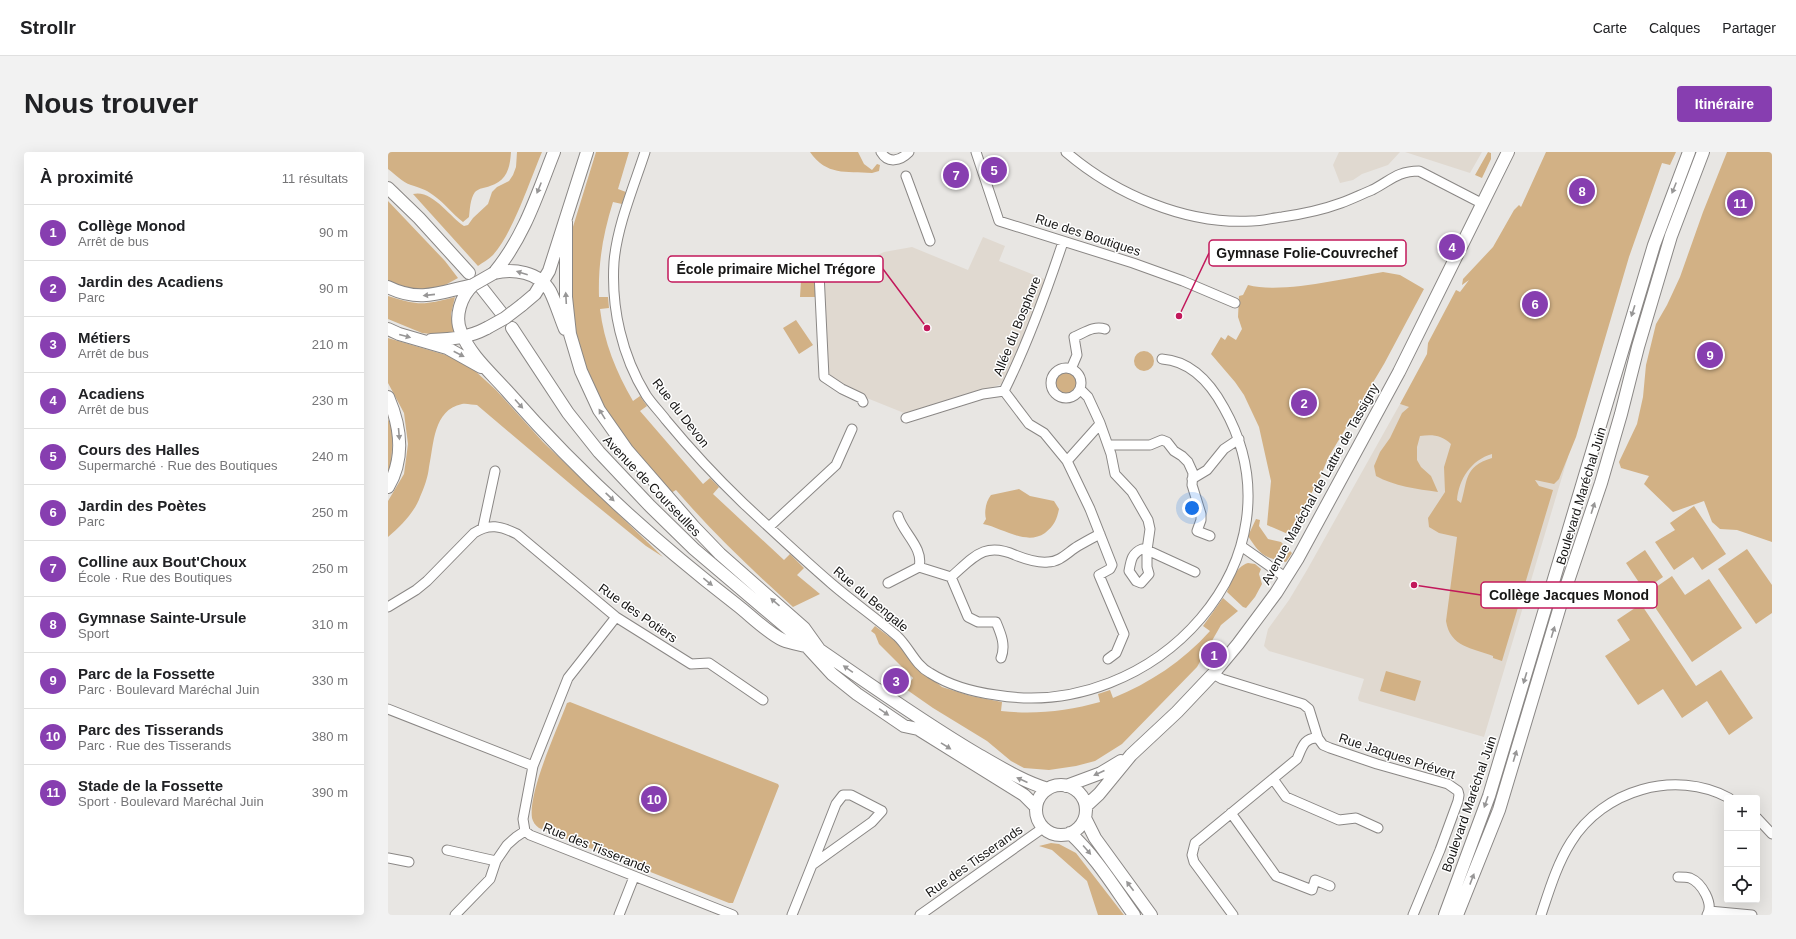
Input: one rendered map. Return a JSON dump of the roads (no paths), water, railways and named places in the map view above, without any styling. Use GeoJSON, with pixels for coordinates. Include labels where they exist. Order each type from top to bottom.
{"type":"FeatureCollection","features":[{"type":"Feature","properties":{"kind":"main road"},"geometry":{"type":"LineString","coordinates":[[554,152],[522,232],[515,244],[497,270],[473,287],[462,301],[458,314],[458,322],[464,338],[476,356],[554,443],[676,556],[780,638],[803,642]]}},
{"type":"Feature","properties":{"kind":"main road"},"geometry":{"type":"LineString","coordinates":[[422,340],[464,338],[473,335],[505,318],[535,294],[549,272],[566,222],[586,152]]}},
{"type":"Feature","properties":{"kind":"main road","name":"Avenue Maréchal de Lattre de Tassigny"},"geometry":{"type":"LineString","coordinates":[[1085,812],[1131,755],[1177,712],[1238,644],[1285,577],[1377,414],[1446,280],[1508,152]]}},
{"type":"Feature","properties":{"kind":"main road","name":"Boulevard Maréchal Juin"},"geometry":{"type":"LineString","coordinates":[[1445,915],[1494,778],[1654,245],[1689,152]]}},
{"type":"Feature","properties":{"kind":"main road","name":"Boulevard Maréchal Juin"},"geometry":{"type":"LineString","coordinates":[[1457,915],[1499,810],[1564,593],[1601,483],[1640,340],[1667,250],[1703,152]]}},
{"type":"Feature","properties":{"kind":"main road"},"geometry":{"type":"LineString","coordinates":[[388,188],[420,218],[469,273]]}},
{"type":"Feature","properties":{"kind":"main road"},"geometry":{"type":"LineString","coordinates":[[566,222],[568,320],[574,351]]}},
{"type":"Feature","properties":{"kind":"main road"},"geometry":{"type":"LineString","coordinates":[[497,270],[520,271],[543,283],[550,291],[581,371],[599,410],[619,440],[643,470],[720,554],[804,628],[819,649]]}},
{"type":"Feature","properties":{"kind":"main road"},"geometry":{"type":"LineString","coordinates":[[388,287],[410,296],[423,296],[473,287]]}},
{"type":"Feature","properties":{"kind":"main road"},"geometry":{"type":"LineString","coordinates":[[473,287],[503,315]]}},
{"type":"Feature","properties":{"kind":"main road","name":"Avenue de Courseulles"},"geometry":{"type":"LineString","coordinates":[[512,328],[568,413],[599,452],[626,482],[694,549],[803,642],[832,674],[857,694],[904,726],[918,729],[1024,794],[1036,807],[1037,818],[1043,828]]}},
{"type":"Feature","properties":{"kind":"main road"},"geometry":{"type":"LineString","coordinates":[[388,329],[460,354],[493,375]]}},
{"type":"Feature","properties":{"kind":"main road"},"geometry":{"type":"LineString","coordinates":[[388,397],[398,424],[400,441],[399,459],[388,487]]}},
{"type":"Feature","properties":{"kind":"main road","name":"Avenue de Courseulles"},"geometry":{"type":"LineString","coordinates":[[803,642],[819,649],[950,737],[1014,776],[1048,789]]}},
{"type":"Feature","properties":{"kind":"main road","name":"Avenue Maréchal de Lattre de Tassigny"},"geometry":{"type":"LineString","coordinates":[[1066,786],[1101,773],[1131,755]]}},
{"type":"Feature","properties":{"kind":"main road"},"geometry":{"type":"LineString","coordinates":[[1036,807],[1040,797],[1048,789],[1053,787],[1066,786],[1072,788],[1081,795],[1085,812],[1095,838],[1151,915]]}},
{"type":"Feature","properties":{"kind":"main road"},"geometry":{"type":"LineString","coordinates":[[1043,828],[1050,833],[1058,835],[1070,833],[1077,829],[1085,812]]}},
{"type":"Feature","properties":{"kind":"main road"},"geometry":{"type":"LineString","coordinates":[[1070,833],[1091,855],[1134,915]]}},
{"type":"Feature","properties":{"kind":"street","name":"Rue du Devon"},"geometry":{"type":"LineString","coordinates":[[645,152],[625,212],[614,259],[614,296],[619,331],[630,364],[647,396],[675,431],[720,481],[769,527]]}},
{"type":"Feature","properties":{"kind":"street"},"geometry":{"type":"LineString","coordinates":[[881,152],[887,159],[895,160],[900,160],[909,152]]}},
{"type":"Feature","properties":{"kind":"street","name":"Rue des Boutiques"},"geometry":{"type":"LineString","coordinates":[[976,152],[998,221],[1015,225],[1063,242],[1133,263],[1183,281],[1235,303]]}},
{"type":"Feature","properties":{"kind":"street"},"geometry":{"type":"LineString","coordinates":[[1066,152],[1092,174],[1141,200],[1183,214],[1210,219],[1252,221],[1310,213],[1346,201],[1407,171],[1419,172],[1483,204]]}},
{"type":"Feature","properties":{"kind":"street"},"geometry":{"type":"LineString","coordinates":[[906,176],[930,241]]}},
{"type":"Feature","properties":{"kind":"street","name":"Allée du Bosphore"},"geometry":{"type":"LineString","coordinates":[[906,418],[986,394],[1004,391],[1018,363],[1040,309],[1063,242]]}},
{"type":"Feature","properties":{"kind":"street"},"geometry":{"type":"LineString","coordinates":[[819,273],[824,377],[842,389],[861,398],[863,402]]}},
{"type":"Feature","properties":{"kind":"street"},"geometry":{"type":"LineString","coordinates":[[1071,369],[1077,355],[1074,337],[1092,329],[1100,327],[1105,329]]}},
{"type":"Feature","properties":{"kind":"street","name":"Rue du Bengale"},"geometry":{"type":"LineString","coordinates":[[769,527],[834,586],[900,639],[919,664],[930,674],[961,687],[992,695],[1017,698],[1065,696],[1098,688],[1122,679],[1162,656],[1184,637],[1207,611],[1224,586],[1241,546],[1247,514],[1246,469],[1239,439],[1222,404],[1204,380],[1192,369],[1173,360],[1162,359]]}},
{"type":"Feature","properties":{"kind":"street"},"geometry":{"type":"LineString","coordinates":[[1064,368],[1071,369],[1075,371],[1081,380],[1080,389],[1074,396],[1065,398],[1059,397],[1051,387],[1053,376],[1057,371],[1064,368]]}},
{"type":"Feature","properties":{"kind":"street"},"geometry":{"type":"LineString","coordinates":[[1080,389],[1088,397],[1100,424],[1104,438],[1108,445],[1115,474],[1132,492],[1148,520],[1150,529],[1147,550],[1147,567],[1149,574],[1141,583],[1136,581],[1129,571],[1131,559],[1135,552],[1142,549],[1147,550],[1195,572]]}},
{"type":"Feature","properties":{"kind":"street"},"geometry":{"type":"LineString","coordinates":[[1004,391],[1029,424],[1044,433],[1067,462],[1090,509],[1112,565]]}},
{"type":"Feature","properties":{"kind":"street"},"geometry":{"type":"LineString","coordinates":[[1067,462],[1100,424]]}},
{"type":"Feature","properties":{"kind":"street"},"geometry":{"type":"LineString","coordinates":[[769,527],[836,465],[852,428]]}},
{"type":"Feature","properties":{"kind":"street"},"geometry":{"type":"LineString","coordinates":[[1192,479],[1207,470],[1224,449],[1239,439]]}},
{"type":"Feature","properties":{"kind":"street"},"geometry":{"type":"LineString","coordinates":[[1108,445],[1150,445],[1162,440],[1167,442],[1174,451],[1188,462],[1194,476],[1192,479],[1192,485],[1201,514],[1201,520],[1197,531],[1210,536]]}},
{"type":"Feature","properties":{"kind":"street"},"geometry":{"type":"LineString","coordinates":[[388,607],[416,590],[427,581],[466,540],[483,527],[495,471]]}},
{"type":"Feature","properties":{"kind":"street"},"geometry":{"type":"LineString","coordinates":[[898,516],[900,523],[909,535],[919,555],[919,567]]}},
{"type":"Feature","properties":{"kind":"street","name":"Rue des Potiers"},"geometry":{"type":"LineString","coordinates":[[483,527],[504,528],[517,534],[616,618],[691,664],[710,663],[763,700]]}},
{"type":"Feature","properties":{"kind":"street"},"geometry":{"type":"LineString","coordinates":[[952,577],[969,560],[986,550],[1008,552],[1021,557],[1048,563],[1060,559],[1100,534]]}},
{"type":"Feature","properties":{"kind":"street"},"geometry":{"type":"LineString","coordinates":[[1241,546],[1285,577]]}},
{"type":"Feature","properties":{"kind":"street"},"geometry":{"type":"LineString","coordinates":[[1112,565],[1130,566]]}},
{"type":"Feature","properties":{"kind":"street"},"geometry":{"type":"LineString","coordinates":[[1108,659],[1116,653],[1124,634],[1099,574],[1110,569],[1112,565]]}},
{"type":"Feature","properties":{"kind":"street"},"geometry":{"type":"LineString","coordinates":[[888,583],[919,567],[952,577]]}},
{"type":"Feature","properties":{"kind":"street"},"geometry":{"type":"LineString","coordinates":[[952,577],[968,617],[978,622],[996,622],[1004,643],[1004,651],[1001,658]]}},
{"type":"Feature","properties":{"kind":"street","name":"Rue des Tisserands"},"geometry":{"type":"LineString","coordinates":[[616,618],[568,678],[533,766],[523,819],[525,831],[537,838],[733,915]]}},
{"type":"Feature","properties":{"kind":"street"},"geometry":{"type":"LineString","coordinates":[[1212,674],[1222,679],[1303,704],[1309,709],[1318,738],[1306,740],[1297,759],[1194,843],[1192,855],[1197,868],[1232,915]]}},
{"type":"Feature","properties":{"kind":"street"},"geometry":{"type":"LineString","coordinates":[[388,709],[533,766]]}},
{"type":"Feature","properties":{"kind":"street","name":"Rue Jacques Prévert"},"geometry":{"type":"LineString","coordinates":[[1318,738],[1323,744],[1330,748],[1377,764],[1448,784],[1458,791],[1460,795],[1458,801],[1440,850],[1413,915]]}},
{"type":"Feature","properties":{"kind":"street"},"geometry":{"type":"LineString","coordinates":[[1273,779],[1286,797],[1339,820],[1356,818],[1378,828]]}},
{"type":"Feature","properties":{"kind":"street"},"geometry":{"type":"LineString","coordinates":[[1541,915],[1560,862],[1571,841],[1589,820],[1604,806],[1631,793],[1669,784],[1697,787],[1724,796]]}},
{"type":"Feature","properties":{"kind":"street"},"geometry":{"type":"LineString","coordinates":[[792,915],[836,804],[843,795],[851,795],[882,811],[872,822],[812,865]]}},
{"type":"Feature","properties":{"kind":"street"},"geometry":{"type":"LineString","coordinates":[[1231,813],[1276,876],[1312,890],[1315,880],[1330,886]]}},
{"type":"Feature","properties":{"kind":"street"},"geometry":{"type":"LineString","coordinates":[[1760,821],[1772,834]]}},
{"type":"Feature","properties":{"kind":"street","name":"Rue des Tisserands"},"geometry":{"type":"LineString","coordinates":[[920,915],[1043,828]]}},
{"type":"Feature","properties":{"kind":"street"},"geometry":{"type":"LineString","coordinates":[[455,915],[490,879],[496,861],[507,845],[525,831]]}},
{"type":"Feature","properties":{"kind":"street"},"geometry":{"type":"LineString","coordinates":[[447,850],[496,861]]}},
{"type":"Feature","properties":{"kind":"street"},"geometry":{"type":"LineString","coordinates":[[388,858],[409,862]]}},
{"type":"Feature","properties":{"kind":"street"},"geometry":{"type":"LineString","coordinates":[[619,915],[634,877]]}},
{"type":"Feature","properties":{"kind":"street"},"geometry":{"type":"LineString","coordinates":[[1678,877],[1690,878],[1697,882],[1707,899],[1708,913],[1752,915]]}},
{"type":"Feature","properties":{"kind":"place","name":"Cours des Halles"},"geometry":{"type":"Point","coordinates":[994,170]}},
{"type":"Feature","properties":{"kind":"place","name":"Colline aux Bout'Choux"},"geometry":{"type":"Point","coordinates":[956,175]}},
{"type":"Feature","properties":{"kind":"place","name":"Gymnase Sainte-Ursule"},"geometry":{"type":"Point","coordinates":[1582,191]}},
{"type":"Feature","properties":{"kind":"place","name":"Stade de la Fossette"},"geometry":{"type":"Point","coordinates":[1740,203]}},
{"type":"Feature","properties":{"kind":"place","name":"Acadiens"},"geometry":{"type":"Point","coordinates":[1452,247]}},
{"type":"Feature","properties":{"kind":"place","name":"Jardin des Poètes"},"geometry":{"type":"Point","coordinates":[1535,304]}},
{"type":"Feature","properties":{"kind":"place","name":"Gymnase Folie-Couvrechef"},"geometry":{"type":"Point","coordinates":[1179,316]}},
{"type":"Feature","properties":{"kind":"place","name":"École primaire Michel Trégore"},"geometry":{"type":"Point","coordinates":[927,328]}},
{"type":"Feature","properties":{"kind":"place","name":"Parc de la Fossette"},"geometry":{"type":"Point","coordinates":[1710,355]}},
{"type":"Feature","properties":{"kind":"place","name":"Jardin des Acadiens"},"geometry":{"type":"Point","coordinates":[1304,403]}},
{"type":"Feature","properties":{"kind":"place","name":"Collège Jacques Monod"},"geometry":{"type":"Point","coordinates":[1414,585]}},
{"type":"Feature","properties":{"kind":"place","name":"Collège Monod"},"geometry":{"type":"Point","coordinates":[1214,655]}},
{"type":"Feature","properties":{"kind":"place","name":"Métiers"},"geometry":{"type":"Point","coordinates":[896,681]}},
{"type":"Feature","properties":{"kind":"place","name":"Parc des Tisserands"},"geometry":{"type":"Point","coordinates":[654,799]}}]}
